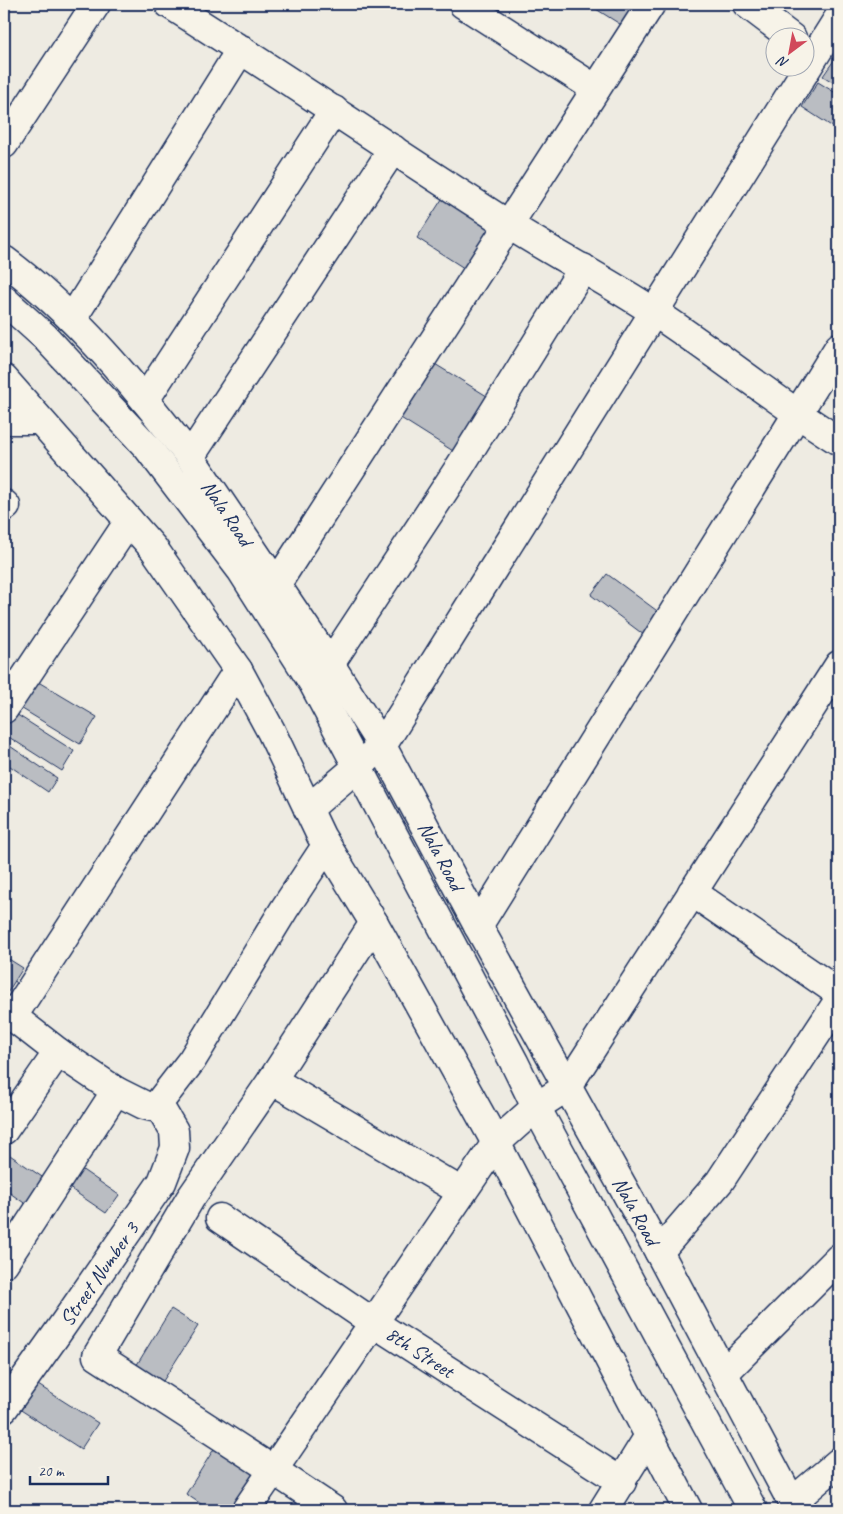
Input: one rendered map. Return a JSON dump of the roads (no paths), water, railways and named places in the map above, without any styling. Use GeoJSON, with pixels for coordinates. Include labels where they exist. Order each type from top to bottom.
{"type":"FeatureCollection","features":[{"type":"Feature","properties":{"kind":"street"},"geometry":{"type":"LineString","coordinates":[[4,144],[96,4]]}},
{"type":"Feature","properties":{"kind":"street"},"geometry":{"type":"LineString","coordinates":[[169,4],[241,49],[508,225],[655,312],[797,414],[839,441]]}},
{"type":"Feature","properties":{"kind":"street"},"geometry":{"type":"LineString","coordinates":[[463,4],[596,89]]}},
{"type":"Feature","properties":{"kind":"street"},"geometry":{"type":"LineString","coordinates":[[276,585],[651,4]]}},
{"type":"Feature","properties":{"kind":"street"},"geometry":{"type":"LineString","coordinates":[[747,4],[779,28]]}},
{"type":"Feature","properties":{"kind":"street"},"geometry":{"type":"LineString","coordinates":[[816,44],[839,17]]}},
{"type":"Feature","properties":{"kind":"street"},"geometry":{"type":"LineString","coordinates":[[72,319],[241,49]]}},
{"type":"Feature","properties":{"kind":"street"},"geometry":{"type":"LineString","coordinates":[[308,809],[382,746],[655,312],[794,78]]}},
{"type":"Feature","properties":{"kind":"street"},"geometry":{"type":"LineString","coordinates":[[145,400],[334,110]]}},
{"type":"Feature","properties":{"kind":"street"},"geometry":{"type":"LineString","coordinates":[[190,457],[393,149]]}},
{"type":"Feature","properties":{"kind":"street","name":"Nala Road"},"geometry":{"type":"LineString","coordinates":[[4,260],[26,276],[72,319],[145,400],[190,457],[330,664],[382,746],[478,926],[659,1252],[794,1506]]}},
{"type":"Feature","properties":{"kind":"street"},"geometry":{"type":"LineString","coordinates":[[330,664],[459,468],[583,268]]}},
{"type":"Feature","properties":{"kind":"street"},"geometry":{"type":"LineString","coordinates":[[4,300],[45,337],[154,456],[241,570],[314,683],[510,1053],[536,1106],[753,1510]]}},
{"type":"Feature","properties":{"kind":"street"},"geometry":{"type":"LineString","coordinates":[[478,926],[839,347]]}},
{"type":"Feature","properties":{"kind":"street"},"geometry":{"type":"LineString","coordinates":[[4,379],[154,549],[238,670],[326,846],[374,923],[496,1143],[688,1510]]}},
{"type":"Feature","properties":{"kind":"street"},"geometry":{"type":"LineString","coordinates":[[4,418],[10,420],[39,420]]}},
{"type":"Feature","properties":{"kind":"street"},"geometry":{"type":"LineString","coordinates":[[4,709],[129,521]]}},
{"type":"Feature","properties":{"kind":"street"},"geometry":{"type":"LineString","coordinates":[[246,1510],[496,1143],[536,1106],[567,1087],[839,665]]}},
{"type":"Feature","properties":{"kind":"street"},"geometry":{"type":"LineString","coordinates":[[238,670],[8,1013],[58,1052],[116,1091],[152,1108],[158,1104],[192,1060],[285,908],[326,846]]}},
{"type":"Feature","properties":{"kind":"street"},"geometry":{"type":"LineString","coordinates":[[692,892],[839,993]]}},
{"type":"Feature","properties":{"kind":"street"},"geometry":{"type":"LineString","coordinates":[[333,1510],[97,1356],[190,1198],[272,1080],[374,923]]}},
{"type":"Feature","properties":{"kind":"street"},"geometry":{"type":"LineString","coordinates":[[659,1252],[720,1181],[839,1000]]}},
{"type":"Feature","properties":{"kind":"street"},"geometry":{"type":"LineString","coordinates":[[4,1130],[58,1052]]}},
{"type":"Feature","properties":{"kind":"street"},"geometry":{"type":"LineString","coordinates":[[272,1080],[462,1192]]}},
{"type":"Feature","properties":{"kind":"street"},"geometry":{"type":"LineString","coordinates":[[4,1263],[116,1091]]}},
{"type":"Feature","properties":{"kind":"street","name":"Street Number 3"},"geometry":{"type":"LineString","coordinates":[[4,1408],[162,1182],[175,1148],[174,1131],[158,1104]]}},
{"type":"Feature","properties":{"kind":"street","name":"8th Street"},"geometry":{"type":"LineString","coordinates":[[220,1218],[374,1323],[622,1482]]}},
{"type":"Feature","properties":{"kind":"street"},"geometry":{"type":"LineString","coordinates":[[724,1373],[839,1258]]}},
{"type":"Feature","properties":{"kind":"street"},"geometry":{"type":"LineString","coordinates":[[603,1510],[649,1436]]}},
{"type":"Feature","properties":{"kind":"street"},"geometry":{"type":"LineString","coordinates":[[794,1506],[839,1462]]}}]}
